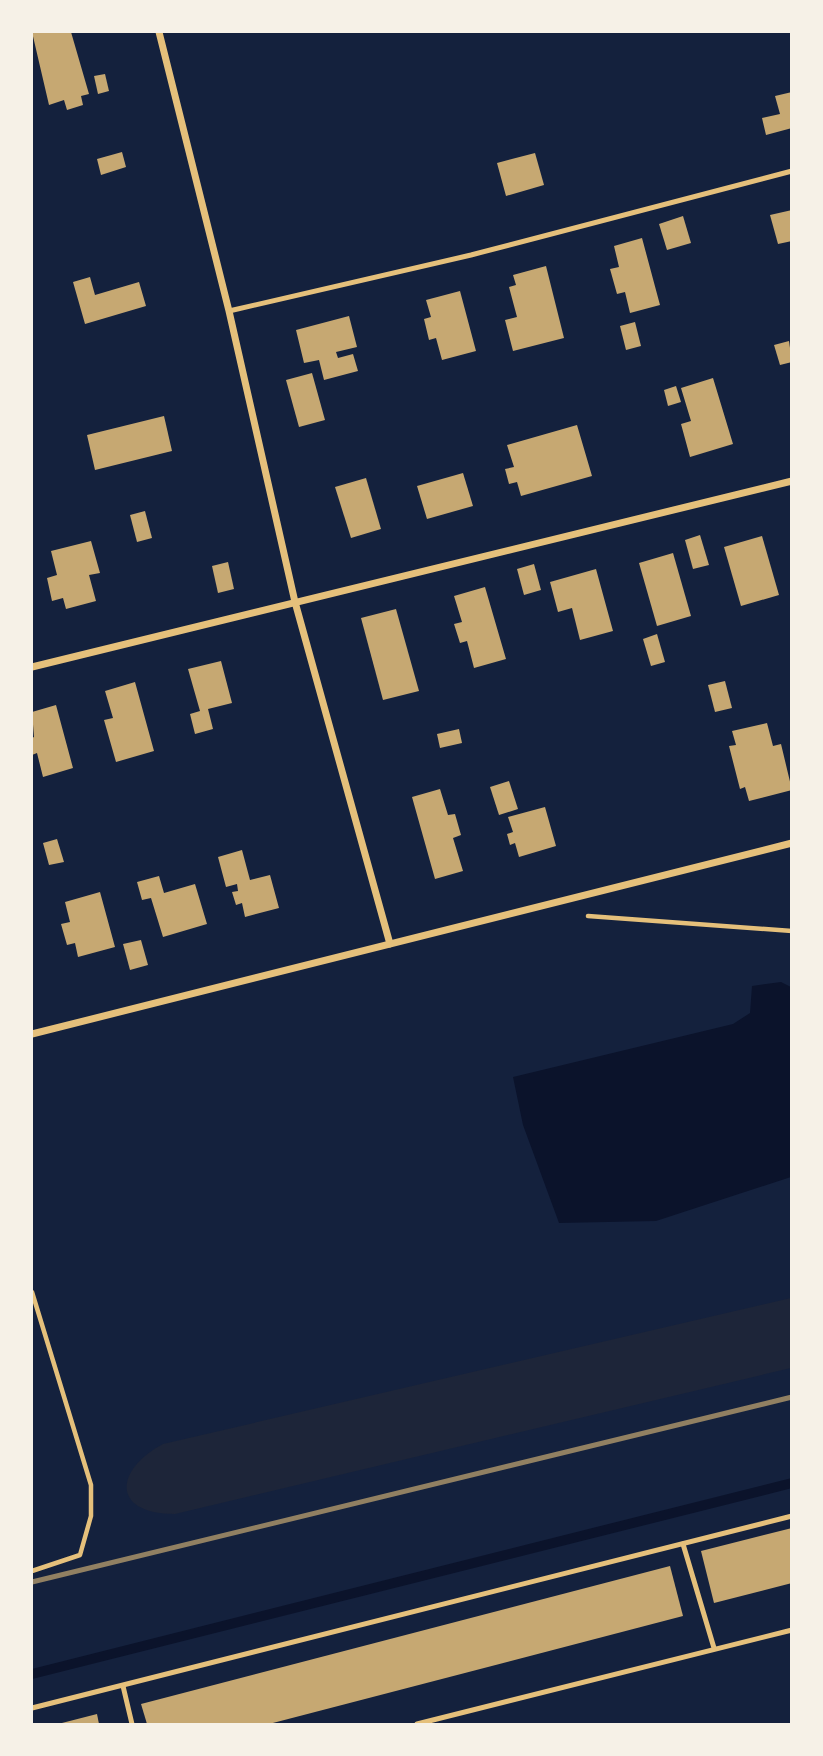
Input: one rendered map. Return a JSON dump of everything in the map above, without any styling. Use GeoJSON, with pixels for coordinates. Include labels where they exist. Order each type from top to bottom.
{"type":"FeatureCollection","features":[{"type":"Feature","properties":{"kind":"street"},"geometry":{"type":"LineString","coordinates":[[159,32],[229,311],[295,603],[390,944]]}},
{"type":"Feature","properties":{"kind":"street"},"geometry":{"type":"LineString","coordinates":[[32,667],[792,481]]}},
{"type":"Feature","properties":{"kind":"street"},"geometry":{"type":"LineString","coordinates":[[32,1034],[792,843]]}},
{"type":"Feature","properties":{"kind":"lane"},"geometry":{"type":"LineString","coordinates":[[229,311],[471,255],[792,171]]}},
{"type":"Feature","properties":{"kind":"lane"},"geometry":{"type":"LineString","coordinates":[[32,1708],[792,1516]]}},
{"type":"Feature","properties":{"kind":"lane"},"geometry":{"type":"LineString","coordinates":[[682,1544],[714,1648]]}},
{"type":"Feature","properties":{"kind":"lane"},"geometry":{"type":"LineString","coordinates":[[417,1724],[792,1630]]}},
{"type":"Feature","properties":{"kind":"lane"},"geometry":{"type":"LineString","coordinates":[[123,1686],[132,1724]]}},
{"type":"Feature","properties":{"kind":"path"},"geometry":{"type":"LineString","coordinates":[[585,916],[749,925],[792,931]]}},
{"type":"Feature","properties":{"kind":"path"},"geometry":{"type":"LineString","coordinates":[[32,1292],[91,1485],[91,1516],[80,1555],[32,1571]]}},
{"type":"Feature","properties":{"kind":"shaded area"},"geometry":{"type":"Polygon","coordinates":[[[781,982],[791,987],[791,1177],[656,1221],[559,1223],[523,1125],[513,1077],[733,1024],[750,1013],[752,986],[781,982]]]}},
{"type":"Feature","properties":{"kind":"shaded area"},"geometry":{"type":"Polygon","coordinates":[[[791,1298],[791,1368],[175,1514],[139,1507],[130,1499],[127,1489],[128,1478],[135,1466],[163,1444],[791,1298]]]}},
{"type":"Feature","properties":{"kind":"building"},"geometry":{"type":"Polygon","coordinates":[[[32,32],[71,32],[89,94],[81,96],[83,105],[67,110],[64,100],[49,105],[32,32]]]}},
{"type":"Feature","properties":{"kind":"building"},"geometry":{"type":"Polygon","coordinates":[[[105,74],[109,91],[98,94],[94,76],[105,74]]]}},
{"type":"Feature","properties":{"kind":"building"},"geometry":{"type":"Polygon","coordinates":[[[792,92],[792,128],[766,135],[762,118],[780,114],[775,96],[792,92]]]}},
{"type":"Feature","properties":{"kind":"building"},"geometry":{"type":"Polygon","coordinates":[[[122,152],[126,167],[101,175],[97,159],[122,152]]]}},
{"type":"Feature","properties":{"kind":"building"},"geometry":{"type":"Polygon","coordinates":[[[535,153],[544,185],[506,196],[497,163],[535,153]]]}},
{"type":"Feature","properties":{"kind":"building"},"geometry":{"type":"Polygon","coordinates":[[[792,210],[792,241],[778,244],[770,215],[792,210]]]}},
{"type":"Feature","properties":{"kind":"building"},"geometry":{"type":"Polygon","coordinates":[[[683,216],[691,243],[667,250],[659,224],[683,216]]]}},
{"type":"Feature","properties":{"kind":"building"},"geometry":{"type":"Polygon","coordinates":[[[642,238],[660,305],[630,313],[625,292],[617,294],[610,269],[619,267],[614,246],[642,238]]]}},
{"type":"Feature","properties":{"kind":"building"},"geometry":{"type":"Polygon","coordinates":[[[546,266],[564,338],[513,351],[505,320],[517,317],[509,287],[516,285],[513,275],[546,266]]]}},
{"type":"Feature","properties":{"kind":"building"},"geometry":{"type":"Polygon","coordinates":[[[90,277],[95,295],[139,282],[146,306],[85,324],[73,282],[90,277]]]}},
{"type":"Feature","properties":{"kind":"building"},"geometry":{"type":"Polygon","coordinates":[[[460,291],[476,351],[442,360],[436,338],[429,340],[424,319],[431,317],[426,300],[460,291]]]}},
{"type":"Feature","properties":{"kind":"building"},"geometry":{"type":"Polygon","coordinates":[[[349,316],[357,347],[336,352],[338,358],[353,354],[358,371],[324,380],[319,360],[304,363],[296,330],[349,316]]]}},
{"type":"Feature","properties":{"kind":"building"},"geometry":{"type":"Polygon","coordinates":[[[635,322],[641,346],[626,350],[620,326],[635,322]]]}},
{"type":"Feature","properties":{"kind":"building"},"geometry":{"type":"Polygon","coordinates":[[[789,341],[792,362],[780,365],[774,345],[789,341]]]}},
{"type":"Feature","properties":{"kind":"building"},"geometry":{"type":"Polygon","coordinates":[[[312,373],[325,420],[299,427],[286,380],[312,373]]]}},
{"type":"Feature","properties":{"kind":"building"},"geometry":{"type":"Polygon","coordinates":[[[713,378],[733,444],[690,457],[681,424],[691,421],[681,388],[713,378]]]}},
{"type":"Feature","properties":{"kind":"building"},"geometry":{"type":"Polygon","coordinates":[[[676,386],[681,402],[668,406],[664,390],[676,386]]]}},
{"type":"Feature","properties":{"kind":"building"},"geometry":{"type":"Polygon","coordinates":[[[164,416],[172,451],[95,470],[87,435],[164,416]]]}},
{"type":"Feature","properties":{"kind":"building"},"geometry":{"type":"Polygon","coordinates":[[[577,425],[592,476],[521,496],[517,482],[509,484],[505,469],[514,467],[507,445],[577,425]]]}},
{"type":"Feature","properties":{"kind":"building"},"geometry":{"type":"Polygon","coordinates":[[[463,473],[473,506],[427,519],[417,486],[463,473]]]}},
{"type":"Feature","properties":{"kind":"building"},"geometry":{"type":"Polygon","coordinates":[[[366,478],[381,529],[351,538],[335,487],[366,478]]]}},
{"type":"Feature","properties":{"kind":"building"},"geometry":{"type":"Polygon","coordinates":[[[145,511],[152,538],[137,542],[130,515],[145,511]]]}},
{"type":"Feature","properties":{"kind":"building"},"geometry":{"type":"Polygon","coordinates":[[[700,535],[709,565],[693,569],[685,540],[700,535]]]}},
{"type":"Feature","properties":{"kind":"building"},"geometry":{"type":"Polygon","coordinates":[[[762,536],[779,595],[741,606],[724,547],[762,536]]]}},
{"type":"Feature","properties":{"kind":"building"},"geometry":{"type":"Polygon","coordinates":[[[91,541],[100,573],[89,575],[96,601],[66,609],[63,598],[52,601],[47,578],[57,575],[51,551],[91,541]]]}},
{"type":"Feature","properties":{"kind":"building"},"geometry":{"type":"Polygon","coordinates":[[[673,553],[691,616],[657,626],[639,563],[673,553]]]}},
{"type":"Feature","properties":{"kind":"building"},"geometry":{"type":"Polygon","coordinates":[[[228,562],[234,589],[218,593],[212,566],[228,562]]]}},
{"type":"Feature","properties":{"kind":"building"},"geometry":{"type":"Polygon","coordinates":[[[534,564],[541,590],[524,595],[517,569],[534,564]]]}},
{"type":"Feature","properties":{"kind":"building"},"geometry":{"type":"Polygon","coordinates":[[[596,569],[613,631],[580,640],[572,608],[558,612],[550,582],[596,569]]]}},
{"type":"Feature","properties":{"kind":"building"},"geometry":{"type":"Polygon","coordinates":[[[485,587],[506,659],[474,668],[467,641],[460,643],[454,624],[462,622],[454,596],[485,587]]]}},
{"type":"Feature","properties":{"kind":"building"},"geometry":{"type":"Polygon","coordinates":[[[396,609],[419,691],[383,700],[361,618],[396,609]]]}},
{"type":"Feature","properties":{"kind":"building"},"geometry":{"type":"Polygon","coordinates":[[[657,634],[665,662],[651,666],[643,639],[657,634]]]}},
{"type":"Feature","properties":{"kind":"building"},"geometry":{"type":"Polygon","coordinates":[[[221,661],[232,703],[208,709],[213,729],[195,734],[190,714],[200,711],[188,669],[221,661]]]}},
{"type":"Feature","properties":{"kind":"building"},"geometry":{"type":"Polygon","coordinates":[[[725,681],[732,708],[715,712],[708,685],[725,681]]]}},
{"type":"Feature","properties":{"kind":"building"},"geometry":{"type":"Polygon","coordinates":[[[135,682],[154,751],[116,762],[104,720],[113,718],[105,691],[135,682]]]}},
{"type":"Feature","properties":{"kind":"building"},"geometry":{"type":"Polygon","coordinates":[[[56,705],[73,768],[43,777],[37,753],[32,755],[32,712],[56,705]]]}},
{"type":"Feature","properties":{"kind":"building"},"geometry":{"type":"Polygon","coordinates":[[[767,723],[773,746],[781,744],[792,790],[749,801],[745,787],[740,789],[729,746],[736,745],[732,731],[767,723]]]}},
{"type":"Feature","properties":{"kind":"building"},"geometry":{"type":"Polygon","coordinates":[[[459,729],[462,743],[440,748],[437,734],[459,729]]]}},
{"type":"Feature","properties":{"kind":"building"},"geometry":{"type":"Polygon","coordinates":[[[509,781],[518,809],[499,815],[490,787],[509,781]]]}},
{"type":"Feature","properties":{"kind":"building"},"geometry":{"type":"Polygon","coordinates":[[[440,789],[448,815],[455,814],[461,835],[453,838],[463,871],[435,879],[412,797],[440,789]]]}},
{"type":"Feature","properties":{"kind":"building"},"geometry":{"type":"Polygon","coordinates":[[[545,807],[556,846],[519,857],[515,843],[510,845],[507,834],[513,832],[508,817],[545,807]]]}},
{"type":"Feature","properties":{"kind":"building"},"geometry":{"type":"Polygon","coordinates":[[[57,839],[64,862],[49,865],[43,843],[57,839]]]}},
{"type":"Feature","properties":{"kind":"building"},"geometry":{"type":"Polygon","coordinates":[[[242,850],[250,880],[270,875],[279,908],[245,917],[242,903],[236,905],[232,892],[238,891],[237,884],[226,887],[218,857],[242,850]]]}},
{"type":"Feature","properties":{"kind":"building"},"geometry":{"type":"Polygon","coordinates":[[[159,876],[164,893],[195,884],[207,924],[163,937],[151,898],[142,900],[137,882],[159,876]]]}},
{"type":"Feature","properties":{"kind":"building"},"geometry":{"type":"Polygon","coordinates":[[[100,892],[115,947],[78,957],[75,943],[67,945],[61,924],[70,922],[65,902],[100,892]]]}},
{"type":"Feature","properties":{"kind":"building"},"geometry":{"type":"Polygon","coordinates":[[[141,940],[148,965],[130,970],[123,944],[141,940]]]}},
{"type":"Feature","properties":{"kind":"building"},"geometry":{"type":"Polygon","coordinates":[[[792,1528],[792,1583],[714,1603],[701,1551],[792,1528]]]}},
{"type":"Feature","properties":{"kind":"building"},"geometry":{"type":"Polygon","coordinates":[[[670,1566],[683,1616],[269,1724],[147,1724],[141,1704],[670,1566]]]}},
{"type":"Feature","properties":{"kind":"building"},"geometry":{"type":"Polygon","coordinates":[[[97,1714],[99,1724],[58,1724],[97,1714]]]}},
{"type":"Feature","properties":{"kind":"waterway"},"geometry":{"type":"LineString","coordinates":[[32,1674],[792,1483]]}},
{"type":"Feature","properties":{"kind":"railway"},"geometry":{"type":"LineString","coordinates":[[32,1582],[792,1397]]}}]}
